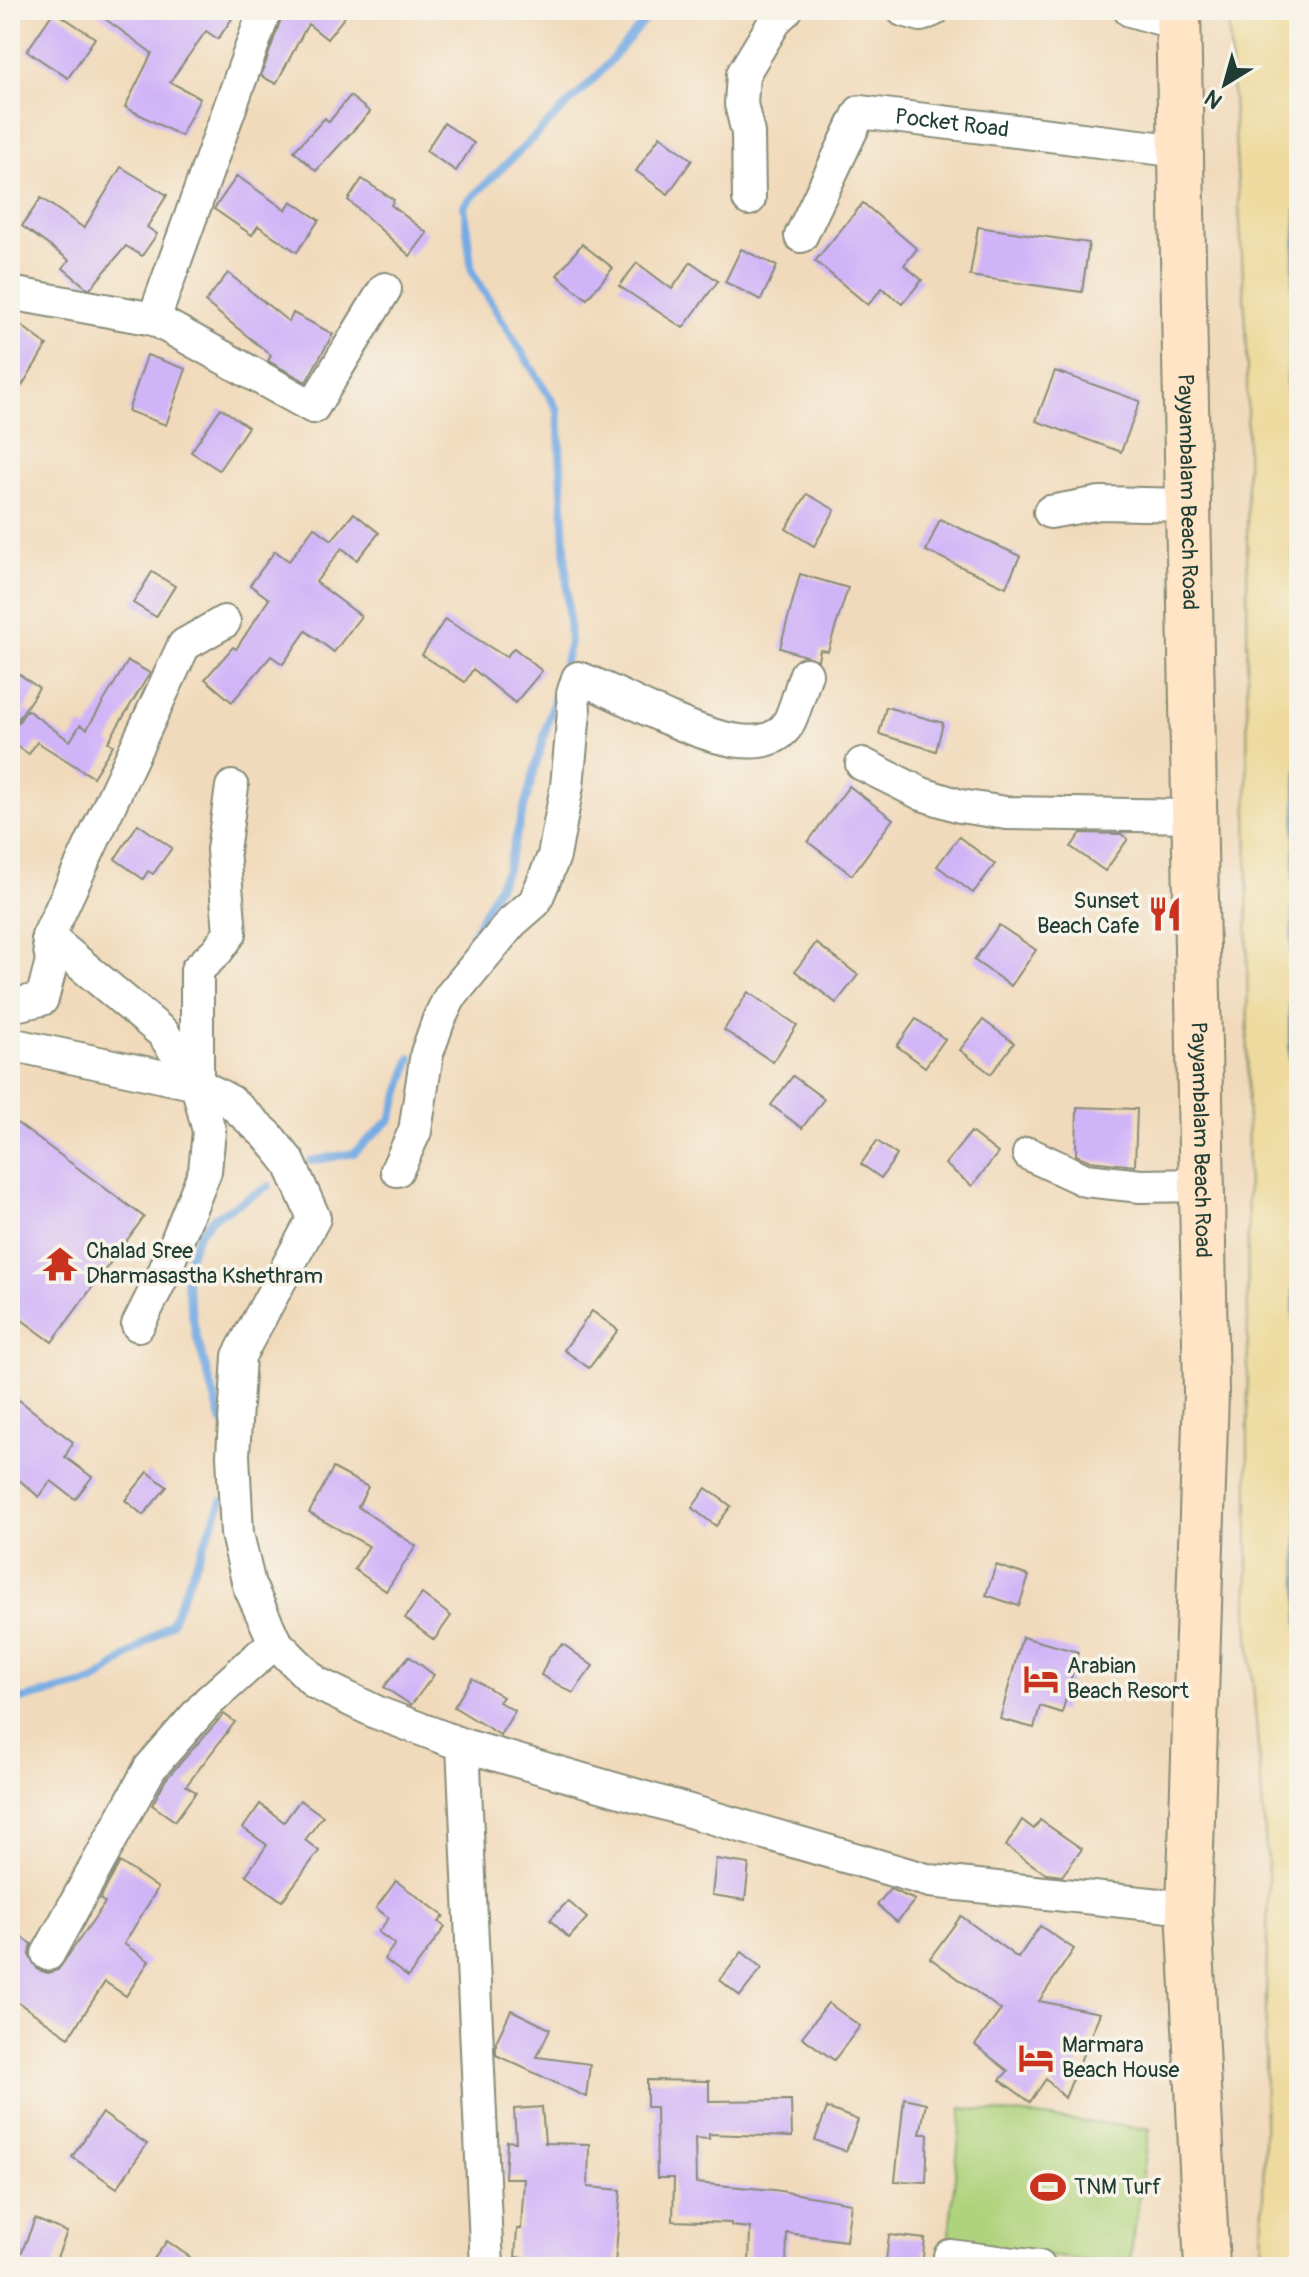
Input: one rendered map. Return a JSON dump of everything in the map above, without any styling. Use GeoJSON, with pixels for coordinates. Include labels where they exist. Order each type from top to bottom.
{"type":"FeatureCollection","features":[{"type":"Feature","properties":{"kind":"main road","name":"Payyambalam Beach Road"},"geometry":{"type":"LineString","coordinates":[[1178,17],[1206,1428],[1189,1908],[1207,2267]]}},
{"type":"Feature","properties":{"kind":"street"},"geometry":{"type":"LineString","coordinates":[[154,319],[265,10]]}},
{"type":"Feature","properties":{"kind":"street"},"geometry":{"type":"LineString","coordinates":[[749,199],[748,133],[741,104],[743,74],[777,18],[786,10]]}},
{"type":"Feature","properties":{"kind":"street"},"geometry":{"type":"LineString","coordinates":[[903,10],[921,15],[933,10]]}},
{"type":"Feature","properties":{"kind":"street"},"geometry":{"type":"LineString","coordinates":[[1130,10],[1178,17]]}},
{"type":"Feature","properties":{"kind":"street","name":"Pocket Road"},"geometry":{"type":"LineString","coordinates":[[801,236],[860,112],[1181,151]]}},
{"type":"Feature","properties":{"kind":"street"},"geometry":{"type":"LineString","coordinates":[[10,293],[154,319],[313,407],[385,289]]}},
{"type":"Feature","properties":{"kind":"street"},"geometry":{"type":"LineString","coordinates":[[1050,512],[1100,503],[1188,505]]}},
{"type":"Feature","properties":{"kind":"street"},"geometry":{"type":"LineString","coordinates":[[10,1006],[42,999],[52,961],[48,937],[184,645],[224,622]]}},
{"type":"Feature","properties":{"kind":"street"},"geometry":{"type":"LineString","coordinates":[[397,1170],[415,1131],[427,1053],[439,1019],[450,997],[511,923],[535,902],[554,856],[567,786],[573,694],[578,678],[634,700],[658,715],[703,732],[740,741],[769,740],[787,726],[806,674]]}},
{"type":"Feature","properties":{"kind":"street"},"geometry":{"type":"LineString","coordinates":[[862,764],[922,794],[960,806],[1006,813],[1195,816]]}},
{"type":"Feature","properties":{"kind":"street"},"geometry":{"type":"LineString","coordinates":[[138,1325],[164,1273],[205,1171],[209,1131],[197,1084],[197,970],[230,933],[223,850],[232,787]]}},
{"type":"Feature","properties":{"kind":"street"},"geometry":{"type":"LineString","coordinates":[[48,937],[163,1033],[197,1084]]}},
{"type":"Feature","properties":{"kind":"street"},"geometry":{"type":"LineString","coordinates":[[10,1044],[197,1084],[231,1102],[267,1135],[289,1162],[314,1218],[239,1356],[233,1455],[237,1534],[249,1585],[275,1642],[316,1683],[378,1713],[463,1745],[930,1881],[1189,1908]]}},
{"type":"Feature","properties":{"kind":"street"},"geometry":{"type":"LineString","coordinates":[[1029,1154],[1085,1180],[1141,1186],[1202,1185]]}},
{"type":"Feature","properties":{"kind":"street"},"geometry":{"type":"LineString","coordinates":[[48,1954],[150,1768],[208,1702],[275,1642]]}},
{"type":"Feature","properties":{"kind":"street"},"geometry":{"type":"LineString","coordinates":[[463,1745],[495,2266]]}},
{"type":"Feature","properties":{"kind":"street"},"geometry":{"type":"LineString","coordinates":[[949,2267],[950,2256],[1039,2267]]}},
{"type":"Feature","properties":{"kind":"green space","name":"TNM Turf"},"geometry":{"type":"Polygon","coordinates":[[[962,2108],[1150,2129],[1129,2266],[948,2244],[962,2108]]]}},
{"type":"Feature","properties":{"kind":"sand"},"geometry":{"type":"Polygon","coordinates":[[[1228,10],[1299,10],[1299,169],[1287,383],[1299,705],[1289,1019],[1299,1642],[1297,2267],[1262,2267],[1268,1874],[1248,1621],[1247,348],[1228,10]]]}},
{"type":"Feature","properties":{"kind":"water"},"geometry":{"type":"Polygon","coordinates":[[[1299,169],[1299,705],[1287,383],[1299,169]]]}},
{"type":"Feature","properties":{"kind":"water"},"geometry":{"type":"Polygon","coordinates":[[[1299,710],[1299,1642],[1289,1019],[1299,710]]]}},
{"type":"Feature","properties":{"kind":"water"},"geometry":{"type":"Polygon","coordinates":[[[1299,1775],[1299,2267],[1297,2267],[1299,1775]]]}},
{"type":"Feature","properties":{"kind":"building"},"geometry":{"type":"Polygon","coordinates":[[[93,10],[238,10],[218,39],[206,31],[170,82],[200,98],[181,136],[125,107],[152,53],[93,10]]]}},
{"type":"Feature","properties":{"kind":"building"},"geometry":{"type":"Polygon","coordinates":[[[284,10],[350,10],[327,39],[308,24],[276,84],[261,76],[284,10]]]}},
{"type":"Feature","properties":{"kind":"building"},"geometry":{"type":"Polygon","coordinates":[[[54,11],[95,38],[68,78],[27,51],[54,11]]]}},
{"type":"Feature","properties":{"kind":"building"},"geometry":{"type":"Polygon","coordinates":[[[350,96],[370,112],[316,171],[294,151],[325,118],[329,122],[350,96]]]}},
{"type":"Feature","properties":{"kind":"building"},"geometry":{"type":"Polygon","coordinates":[[[444,123],[474,143],[456,171],[426,151],[444,123]]]}},
{"type":"Feature","properties":{"kind":"building"},"geometry":{"type":"Polygon","coordinates":[[[660,136],[692,160],[668,194],[636,171],[660,136]]]}},
{"type":"Feature","properties":{"kind":"building"},"geometry":{"type":"Polygon","coordinates":[[[121,167],[167,195],[147,227],[157,234],[142,256],[126,246],[91,288],[87,288],[63,268],[69,260],[22,226],[41,198],[84,228],[121,167]]]}},
{"type":"Feature","properties":{"kind":"building"},"geometry":{"type":"Polygon","coordinates":[[[237,176],[286,210],[291,201],[319,220],[297,252],[258,226],[252,235],[214,209],[237,176]]]}},
{"type":"Feature","properties":{"kind":"building"},"geometry":{"type":"Polygon","coordinates":[[[362,179],[394,200],[391,205],[427,233],[410,256],[348,200],[362,179]]]}},
{"type":"Feature","properties":{"kind":"building"},"geometry":{"type":"Polygon","coordinates":[[[863,203],[917,249],[904,265],[922,280],[902,304],[882,288],[868,305],[815,261],[863,203]]]}},
{"type":"Feature","properties":{"kind":"building"},"geometry":{"type":"Polygon","coordinates":[[[978,227],[1089,243],[1082,292],[970,276],[978,227]]]}},
{"type":"Feature","properties":{"kind":"building"},"geometry":{"type":"Polygon","coordinates":[[[582,244],[613,268],[587,299],[557,275],[582,244]]]}},
{"type":"Feature","properties":{"kind":"building"},"geometry":{"type":"Polygon","coordinates":[[[741,249],[777,266],[761,300],[725,282],[741,249]]]}},
{"type":"Feature","properties":{"kind":"building"},"geometry":{"type":"Polygon","coordinates":[[[691,262],[718,281],[683,328],[619,286],[637,263],[672,289],[691,262]]]}},
{"type":"Feature","properties":{"kind":"building"},"geometry":{"type":"Polygon","coordinates":[[[228,273],[289,322],[293,313],[333,334],[306,382],[268,361],[271,355],[205,302],[228,273]]]}},
{"type":"Feature","properties":{"kind":"building"},"geometry":{"type":"Polygon","coordinates":[[[10,317],[47,345],[10,405],[10,317]]]}},
{"type":"Feature","properties":{"kind":"building"},"geometry":{"type":"Polygon","coordinates":[[[147,355],[186,369],[166,425],[128,411],[147,355]]]}},
{"type":"Feature","properties":{"kind":"building"},"geometry":{"type":"Polygon","coordinates":[[[1055,371],[1140,401],[1121,452],[1036,421],[1055,371]]]}},
{"type":"Feature","properties":{"kind":"building"},"geometry":{"type":"Polygon","coordinates":[[[221,408],[248,427],[219,470],[191,452],[221,408]]]}},
{"type":"Feature","properties":{"kind":"building"},"geometry":{"type":"Polygon","coordinates":[[[807,494],[835,510],[814,546],[786,529],[807,494]]]}},
{"type":"Feature","properties":{"kind":"building"},"geometry":{"type":"Polygon","coordinates":[[[354,513],[379,533],[357,560],[342,548],[316,582],[361,616],[334,652],[306,631],[283,664],[271,656],[232,702],[205,679],[233,647],[236,649],[269,599],[250,585],[275,551],[289,561],[314,527],[332,540],[354,513]]]}},
{"type":"Feature","properties":{"kind":"building"},"geometry":{"type":"Polygon","coordinates":[[[940,519],[1020,556],[1006,587],[926,551],[940,519]]]}},
{"type":"Feature","properties":{"kind":"building"},"geometry":{"type":"Polygon","coordinates":[[[152,572],[175,586],[156,617],[133,603],[152,572]]]}},
{"type":"Feature","properties":{"kind":"building"},"geometry":{"type":"Polygon","coordinates":[[[800,574],[848,588],[828,651],[820,650],[818,660],[780,648],[800,574]]]}},
{"type":"Feature","properties":{"kind":"building"},"geometry":{"type":"Polygon","coordinates":[[[445,619],[506,657],[514,648],[542,671],[515,703],[473,669],[465,682],[422,655],[445,619]]]}},
{"type":"Feature","properties":{"kind":"building"},"geometry":{"type":"Polygon","coordinates":[[[128,661],[150,673],[108,742],[113,745],[93,777],[37,742],[29,754],[10,742],[10,734],[27,710],[70,741],[80,725],[87,729],[128,661]]]}},
{"type":"Feature","properties":{"kind":"building"},"geometry":{"type":"Polygon","coordinates":[[[10,668],[39,688],[10,731],[10,668]]]}},
{"type":"Feature","properties":{"kind":"building"},"geometry":{"type":"Polygon","coordinates":[[[886,707],[943,723],[936,751],[879,734],[886,707]]]}},
{"type":"Feature","properties":{"kind":"building"},"geometry":{"type":"Polygon","coordinates":[[[849,786],[893,819],[852,875],[808,842],[849,786]]]}},
{"type":"Feature","properties":{"kind":"building"},"geometry":{"type":"Polygon","coordinates":[[[138,824],[172,848],[153,874],[148,871],[143,879],[115,859],[138,824]]]}},
{"type":"Feature","properties":{"kind":"building"},"geometry":{"type":"Polygon","coordinates":[[[1081,833],[1121,834],[1128,839],[1105,871],[1071,847],[1081,833]]]}},
{"type":"Feature","properties":{"kind":"building"},"geometry":{"type":"Polygon","coordinates":[[[959,837],[995,864],[973,893],[937,866],[959,837]]]}},
{"type":"Feature","properties":{"kind":"building"},"geometry":{"type":"Polygon","coordinates":[[[999,925],[1036,950],[1011,986],[974,960],[999,925]]]}},
{"type":"Feature","properties":{"kind":"building"},"geometry":{"type":"Polygon","coordinates":[[[816,943],[858,975],[836,1003],[795,971],[816,943]]]}},
{"type":"Feature","properties":{"kind":"building"},"geometry":{"type":"Polygon","coordinates":[[[748,992],[797,1025],[773,1062],[724,1030],[748,992]]]}},
{"type":"Feature","properties":{"kind":"building"},"geometry":{"type":"Polygon","coordinates":[[[916,1019],[945,1039],[925,1067],[897,1046],[916,1019]]]}},
{"type":"Feature","properties":{"kind":"building"},"geometry":{"type":"Polygon","coordinates":[[[983,1020],[1014,1043],[991,1074],[960,1050],[983,1020]]]}},
{"type":"Feature","properties":{"kind":"building"},"geometry":{"type":"Polygon","coordinates":[[[793,1076],[824,1099],[802,1128],[771,1105],[793,1076]]]}},
{"type":"Feature","properties":{"kind":"building"},"geometry":{"type":"Polygon","coordinates":[[[1077,1107],[1137,1109],[1135,1166],[1090,1161],[1076,1155],[1077,1107]]]}},
{"type":"Feature","properties":{"kind":"building","name":"Chalad Sree Dharmasastha Kshethram"},"geometry":{"type":"Polygon","coordinates":[[[10,1118],[144,1217],[52,1342],[10,1311],[10,1118]]]}},
{"type":"Feature","properties":{"kind":"building"},"geometry":{"type":"Polygon","coordinates":[[[971,1132],[998,1153],[972,1186],[945,1164],[971,1132]]]}},
{"type":"Feature","properties":{"kind":"building"},"geometry":{"type":"Polygon","coordinates":[[[877,1141],[897,1155],[881,1178],[861,1164],[877,1141]]]}},
{"type":"Feature","properties":{"kind":"building"},"geometry":{"type":"Polygon","coordinates":[[[592,1311],[618,1330],[589,1368],[564,1350],[592,1311]]]}},
{"type":"Feature","properties":{"kind":"building"},"geometry":{"type":"Polygon","coordinates":[[[10,1393],[73,1442],[65,1457],[92,1477],[75,1499],[51,1481],[39,1497],[10,1472],[10,1393]]]}},
{"type":"Feature","properties":{"kind":"building"},"geometry":{"type":"Polygon","coordinates":[[[333,1468],[368,1487],[358,1507],[416,1546],[386,1591],[354,1569],[369,1546],[309,1513],[333,1468]]]}},
{"type":"Feature","properties":{"kind":"building"},"geometry":{"type":"Polygon","coordinates":[[[148,1472],[167,1487],[143,1515],[125,1500],[148,1472]]]}},
{"type":"Feature","properties":{"kind":"building"},"geometry":{"type":"Polygon","coordinates":[[[706,1488],[731,1506],[716,1526],[692,1508],[706,1488]]]}},
{"type":"Feature","properties":{"kind":"building"},"geometry":{"type":"Polygon","coordinates":[[[996,1565],[1029,1576],[1019,1606],[986,1595],[996,1565]]]}},
{"type":"Feature","properties":{"kind":"building"},"geometry":{"type":"Polygon","coordinates":[[[422,1594],[451,1616],[434,1640],[405,1618],[422,1594]]]}},
{"type":"Feature","properties":{"kind":"building","name":"Arabian Beach Resort"},"geometry":{"type":"Polygon","coordinates":[[[1022,1637],[1078,1652],[1062,1713],[1040,1706],[1034,1728],[1000,1719],[1022,1637]]]}},
{"type":"Feature","properties":{"kind":"building"},"geometry":{"type":"Polygon","coordinates":[[[563,1644],[593,1666],[573,1693],[541,1675],[549,1657],[563,1644]]]}},
{"type":"Feature","properties":{"kind":"building"},"geometry":{"type":"Polygon","coordinates":[[[409,1656],[434,1675],[411,1705],[384,1687],[409,1656]]]}},
{"type":"Feature","properties":{"kind":"building"},"geometry":{"type":"Polygon","coordinates":[[[472,1678],[503,1697],[499,1702],[515,1711],[500,1735],[454,1707],[472,1678]]]}},
{"type":"Feature","properties":{"kind":"building"},"geometry":{"type":"Polygon","coordinates":[[[224,1714],[235,1722],[186,1786],[196,1792],[175,1821],[152,1805],[166,1779],[224,1714]]]}},
{"type":"Feature","properties":{"kind":"building"},"geometry":{"type":"Polygon","coordinates":[[[300,1800],[323,1816],[305,1840],[319,1851],[282,1901],[246,1875],[267,1845],[243,1828],[260,1804],[284,1822],[300,1800]]]}},
{"type":"Feature","properties":{"kind":"building"},"geometry":{"type":"Polygon","coordinates":[[[1022,1820],[1034,1829],[1040,1820],[1082,1849],[1062,1876],[1046,1874],[1006,1846],[1022,1820]]]}},
{"type":"Feature","properties":{"kind":"building"},"geometry":{"type":"Polygon","coordinates":[[[716,1859],[749,1864],[745,1900],[712,1895],[716,1859]]]}},
{"type":"Feature","properties":{"kind":"building"},"geometry":{"type":"Polygon","coordinates":[[[120,1862],[158,1888],[124,1944],[149,1961],[126,1996],[105,1982],[69,2037],[10,1997],[10,1929],[32,1944],[29,1955],[38,1970],[48,1973],[58,1970],[105,1903],[100,1899],[120,1862]]]}},
{"type":"Feature","properties":{"kind":"building"},"geometry":{"type":"Polygon","coordinates":[[[396,1881],[444,1916],[439,1922],[445,1927],[408,1977],[384,1959],[395,1944],[378,1932],[389,1918],[376,1908],[396,1881]]]}},
{"type":"Feature","properties":{"kind":"building"},"geometry":{"type":"Polygon","coordinates":[[[890,1889],[915,1900],[897,1922],[877,1905],[890,1889]]]}},
{"type":"Feature","properties":{"kind":"building"},"geometry":{"type":"Polygon","coordinates":[[[568,1901],[587,1918],[569,1938],[550,1920],[568,1901]]]}},
{"type":"Feature","properties":{"kind":"building"},"geometry":{"type":"Polygon","coordinates":[[[961,1916],[1018,1958],[1040,1926],[1074,1949],[1039,2001],[1100,2013],[1065,2098],[1046,2079],[1030,2102],[1000,2080],[1008,2071],[975,2045],[1001,2010],[930,1958],[961,1916]]]}},
{"type":"Feature","properties":{"kind":"building"},"geometry":{"type":"Polygon","coordinates":[[[742,1952],[762,1968],[740,1996],[720,1980],[742,1952]]]}},
{"type":"Feature","properties":{"kind":"building"},"geometry":{"type":"Polygon","coordinates":[[[828,2003],[860,2026],[834,2060],[802,2037],[828,2003]]]}},
{"type":"Feature","properties":{"kind":"building"},"geometry":{"type":"Polygon","coordinates":[[[511,2010],[550,2029],[537,2057],[590,2064],[586,2097],[496,2055],[496,2042],[511,2010]]]}},
{"type":"Feature","properties":{"kind":"building"},"geometry":{"type":"Polygon","coordinates":[[[647,2080],[709,2081],[709,2101],[791,2100],[792,2137],[709,2134],[709,2139],[695,2138],[696,2183],[774,2190],[851,2203],[846,2241],[787,2233],[786,2267],[749,2267],[750,2228],[731,2226],[731,2223],[673,2221],[674,2178],[657,2178],[656,2107],[647,2107],[647,2080]]]}},
{"type":"Feature","properties":{"kind":"building"},"geometry":{"type":"Polygon","coordinates":[[[904,2098],[926,2103],[920,2134],[928,2134],[926,2182],[895,2181],[904,2098]]]}},
{"type":"Feature","properties":{"kind":"building"},"geometry":{"type":"Polygon","coordinates":[[[542,2107],[545,2143],[589,2144],[588,2187],[621,2190],[615,2265],[515,2257],[517,2229],[521,2229],[524,2178],[505,2178],[507,2141],[516,2142],[514,2109],[542,2107]]]}},
{"type":"Feature","properties":{"kind":"building"},"geometry":{"type":"Polygon","coordinates":[[[827,2108],[858,2120],[846,2151],[815,2140],[827,2108]]]}},
{"type":"Feature","properties":{"kind":"building"},"geometry":{"type":"Polygon","coordinates":[[[102,2113],[147,2144],[117,2188],[72,2157],[102,2113]]]}},
{"type":"Feature","properties":{"kind":"building"},"geometry":{"type":"Polygon","coordinates":[[[35,2219],[67,2232],[53,2267],[34,2267],[18,2261],[35,2219]]]}},
{"type":"Feature","properties":{"kind":"building"},"geometry":{"type":"Polygon","coordinates":[[[889,2235],[925,2239],[922,2265],[886,2261],[889,2235]]]}},
{"type":"Feature","properties":{"kind":"building"},"geometry":{"type":"Polygon","coordinates":[[[167,2241],[204,2267],[148,2267],[167,2241]]]}},
{"type":"Feature","properties":{"kind":"waterway"},"geometry":{"type":"LineString","coordinates":[[454,970],[507,869],[570,643],[558,410],[472,272],[464,205],[598,75],[654,10]]}},
{"type":"Feature","properties":{"kind":"waterway"},"geometry":{"type":"LineString","coordinates":[[311,1161],[354,1153],[391,1119],[411,1058]]}},
{"type":"Feature","properties":{"kind":"waterway"},"geometry":{"type":"LineString","coordinates":[[222,1422],[196,1335],[184,1269],[199,1233],[213,1218],[269,1186]]}},
{"type":"Feature","properties":{"kind":"waterway"},"geometry":{"type":"LineString","coordinates":[[10,1702],[94,1682],[171,1623],[222,1501]]}},
{"type":"Feature","properties":{"kind":"place","name":"Sunset Beach Cafe"},"geometry":{"type":"Point","coordinates":[1165,914]}},
{"type":"Feature","properties":{"kind":"place","name":"Chalad Sree Dharmasastha Kshethram"},"geometry":{"type":"Point","coordinates":[60,1264]}},
{"type":"Feature","properties":{"kind":"place","name":"Arabian Beach Resort"},"geometry":{"type":"Point","coordinates":[1041,1679]}},
{"type":"Feature","properties":{"kind":"place","name":"Marmara Beach House"},"geometry":{"type":"Point","coordinates":[1036,2058]}},
{"type":"Feature","properties":{"kind":"place","name":"TNM Turf"},"geometry":{"type":"Point","coordinates":[1048,2187]}}]}
